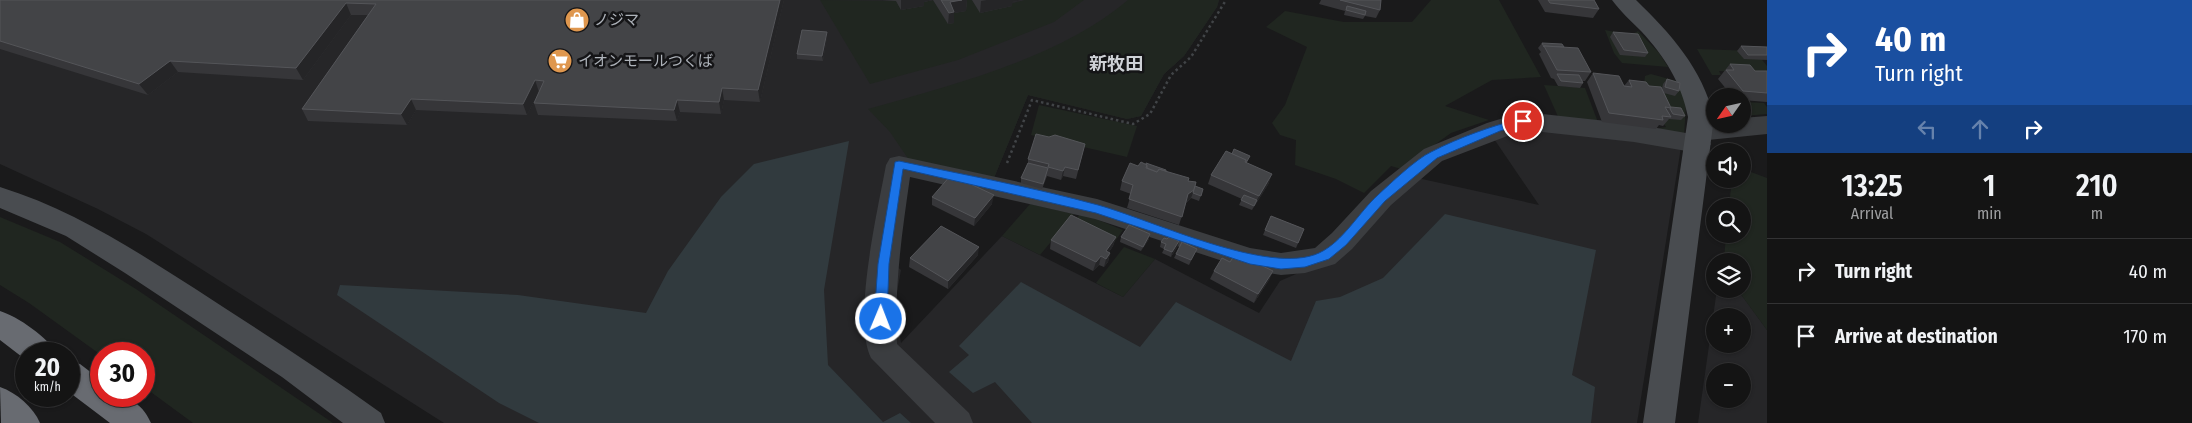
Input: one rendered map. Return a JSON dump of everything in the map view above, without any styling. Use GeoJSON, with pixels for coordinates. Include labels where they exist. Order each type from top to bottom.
{"type":"FeatureCollection","features":[{"type":"Feature","properties":{"kind":"highway"},"geometry":{"type":"LineString","coordinates":[[0,323],[26,342]]}},
{"type":"Feature","properties":{"kind":"highway"},"geometry":{"type":"LineString","coordinates":[[80,382],[135,423]]}},
{"type":"Feature","properties":{"kind":"highway"},"geometry":{"type":"LineString","coordinates":[[0,401],[24,423]]}},
{"type":"Feature","properties":{"kind":"street"},"geometry":{"type":"LineString","coordinates":[[1623,0],[1660,37],[1686,71],[1699,102],[1701,117],[1660,423]]}},
{"type":"Feature","properties":{"kind":"street"},"geometry":{"type":"LineString","coordinates":[[957,423],[882,349],[880,304],[899,164],[1097,209],[1250,259],[1281,264],[1305,262],[1325,256],[1342,242],[1381,198],[1433,155],[1523,121],[1698,139],[1724,128],[1767,125]]}},
{"type":"Feature","properties":{"kind":"street"},"geometry":{"type":"LineString","coordinates":[[0,197],[76,229],[135,265],[293,368],[369,423]]}},
{"type":"Feature","properties":{"kind":"path"},"geometry":{"type":"LineString","coordinates":[[998,185],[1032,100],[1133,124],[1143,119],[1150,114],[1171,75],[1191,57],[1226,0]]}},
{"type":"Feature","properties":{"kind":"shaded area"},"geometry":{"type":"Polygon","coordinates":[[[0,0],[1219,0],[1217,7],[1184,56],[1164,74],[1141,116],[1127,119],[1028,95],[994,178],[909,160],[893,263],[901,270],[895,303],[901,343],[1002,236],[1123,297],[1155,259],[1259,313],[1280,281],[1296,274],[1413,177],[1539,205],[1490,133],[1506,129],[1566,133],[1681,147],[1637,423],[444,423],[146,234],[98,209],[0,164],[0,0]]]}},
{"type":"Feature","properties":{"kind":"shaded area"},"geometry":{"type":"Polygon","coordinates":[[[820,0],[896,1],[901,10],[923,6],[922,2],[933,0],[949,24],[949,14],[960,0],[972,0],[981,13],[1024,0],[1084,0],[1054,22],[958,60],[870,84],[820,0]]]}},
{"type":"Feature","properties":{"kind":"shaded area"},"geometry":{"type":"Polygon","coordinates":[[[1128,0],[1219,0],[1217,7],[1184,56],[1164,74],[1141,116],[1127,119],[1028,95],[994,178],[909,160],[890,132],[868,109],[970,79],[1038,54],[1100,21],[1128,0]]]}},
{"type":"Feature","properties":{"kind":"shaded area"},"geometry":{"type":"Polygon","coordinates":[[[1431,0],[1499,0],[1541,77],[1492,80],[1445,106],[1489,120],[1451,133],[1401,169],[1391,166],[1364,193],[1336,179],[1295,165],[1296,140],[1280,135],[1272,123],[1285,105],[1307,47],[1266,27],[1285,11],[1344,22],[1412,22],[1431,0]]]}},
{"type":"Feature","properties":{"kind":"shaded area"},"geometry":{"type":"Polygon","coordinates":[[[1605,30],[1631,35],[1638,31],[1659,53],[1668,67],[1622,63],[1614,53],[1605,30]]]}},
{"type":"Feature","properties":{"kind":"shaded area"},"geometry":{"type":"Polygon","coordinates":[[[1697,49],[1755,51],[1767,66],[1767,78],[1742,72],[1719,71],[1721,75],[1712,75],[1697,49]]]}},
{"type":"Feature","properties":{"kind":"shaded area"},"geometry":{"type":"Polygon","coordinates":[[[1651,74],[1680,82],[1686,104],[1684,137],[1663,134],[1659,128],[1666,127],[1643,93],[1645,76],[1651,74]]]}},
{"type":"Feature","properties":{"kind":"shaded area"},"geometry":{"type":"Polygon","coordinates":[[[1544,85],[1585,88],[1599,125],[1560,121],[1544,85]]]}},
{"type":"Feature","properties":{"kind":"shaded area"},"geometry":{"type":"Polygon","coordinates":[[[1751,102],[1764,103],[1767,107],[1767,114],[1751,115],[1751,102]]]}},
{"type":"Feature","properties":{"kind":"shaded area"},"geometry":{"type":"Polygon","coordinates":[[[1039,105],[1137,126],[1127,157],[1031,135],[1039,105]]]}},
{"type":"Feature","properties":{"kind":"shaded area"},"geometry":{"type":"Polygon","coordinates":[[[849,141],[824,290],[828,365],[883,422],[900,413],[911,423],[539,423],[499,403],[337,295],[340,285],[518,295],[646,313],[668,271],[721,197],[754,164],[849,141]]]}},
{"type":"Feature","properties":{"kind":"shaded area"},"geometry":{"type":"Polygon","coordinates":[[[1751,172],[1767,178],[1767,330],[1744,298],[1751,298],[1751,253],[1725,253],[1725,243],[1751,243],[1751,198],[1730,198],[1731,188],[1751,188],[1751,172]]]}},
{"type":"Feature","properties":{"kind":"shaded area"},"geometry":{"type":"Polygon","coordinates":[[[1030,204],[1074,214],[1040,255],[1002,236],[1030,204]]]}},
{"type":"Feature","properties":{"kind":"shaded area"},"geometry":{"type":"Polygon","coordinates":[[[1081,213],[1123,230],[1113,244],[1073,223],[1081,213]]]}},
{"type":"Feature","properties":{"kind":"shaded area"},"geometry":{"type":"Polygon","coordinates":[[[1445,214],[1596,250],[1572,375],[1595,387],[1591,423],[1032,423],[995,382],[973,393],[949,372],[969,355],[959,346],[1021,282],[1140,347],[1176,302],[1291,361],[1316,301],[1340,297],[1383,278],[1445,214]]]}},
{"type":"Feature","properties":{"kind":"shaded area"},"geometry":{"type":"Polygon","coordinates":[[[0,217],[60,242],[136,289],[333,423],[193,423],[155,395],[155,342],[90,342],[90,347],[29,303],[0,285],[0,217]]]}},
{"type":"Feature","properties":{"kind":"shaded area"},"geometry":{"type":"Polygon","coordinates":[[[1124,247],[1155,259],[1123,297],[1096,283],[1124,247]]]}},
{"type":"Feature","properties":{"kind":"shaded area"},"geometry":{"type":"Polygon","coordinates":[[[1716,298],[1744,298],[1751,308],[1714,308],[1716,298]]]}},
{"type":"Feature","properties":{"kind":"shaded area"},"geometry":{"type":"Polygon","coordinates":[[[1751,308],[1767,330],[1767,423],[1698,423],[1706,367],[1706,408],[1751,408],[1751,363],[1707,363],[1708,353],[1751,353],[1751,308]]]}},
{"type":"Feature","properties":{"kind":"building","name":"イオンモールつくば"},"geometry":{"type":"Polygon","coordinates":[[[0,0],[780,0],[758,90],[722,88],[719,102],[677,100],[674,110],[534,103],[544,81],[535,80],[523,104],[411,99],[401,114],[302,109],[376,4],[346,3],[296,68],[170,61],[139,84],[0,41],[0,0]]]}},
{"type":"Feature","properties":{"kind":"building"},"geometry":{"type":"Polygon","coordinates":[[[941,0],[962,0],[950,2],[954,12],[949,13],[941,0]]]}},
{"type":"Feature","properties":{"kind":"building"},"geometry":{"type":"Polygon","coordinates":[[[1340,0],[1381,0],[1380,10],[1340,0]]]}},
{"type":"Feature","properties":{"kind":"building"},"geometry":{"type":"Polygon","coordinates":[[[1548,0],[1594,0],[1599,9],[1550,3],[1548,0]]]}},
{"type":"Feature","properties":{"kind":"building"},"geometry":{"type":"Polygon","coordinates":[[[1347,6],[1366,11],[1365,15],[1346,10],[1347,6]]]}},
{"type":"Feature","properties":{"kind":"building"},"geometry":{"type":"Polygon","coordinates":[[[802,30],[827,32],[822,56],[797,54],[802,30]]]}},
{"type":"Feature","properties":{"kind":"building"},"geometry":{"type":"Polygon","coordinates":[[[1613,32],[1638,34],[1648,53],[1624,50],[1613,32]]]}},
{"type":"Feature","properties":{"kind":"building"},"geometry":{"type":"Polygon","coordinates":[[[1542,43],[1562,44],[1564,47],[1544,47],[1542,43]]]}},
{"type":"Feature","properties":{"kind":"building"},"geometry":{"type":"Polygon","coordinates":[[[1544,46],[1578,48],[1591,72],[1557,70],[1544,46]]]}},
{"type":"Feature","properties":{"kind":"building"},"geometry":{"type":"Polygon","coordinates":[[[1741,46],[1767,47],[1767,55],[1748,55],[1741,46]]]}},
{"type":"Feature","properties":{"kind":"building"},"geometry":{"type":"Polygon","coordinates":[[[1730,64],[1750,65],[1755,71],[1767,71],[1767,93],[1751,92],[1751,88],[1741,88],[1726,70],[1734,70],[1730,64]]]}},
{"type":"Feature","properties":{"kind":"building"},"geometry":{"type":"Polygon","coordinates":[[[1593,73],[1619,76],[1624,86],[1632,87],[1629,80],[1646,82],[1649,86],[1661,87],[1671,108],[1665,107],[1671,117],[1662,116],[1663,120],[1609,113],[1593,73]]]}},
{"type":"Feature","properties":{"kind":"building"},"geometry":{"type":"Polygon","coordinates":[[[1557,74],[1579,75],[1583,83],[1561,81],[1557,74]]]}},
{"type":"Feature","properties":{"kind":"building"},"geometry":{"type":"Polygon","coordinates":[[[1667,79],[1680,83],[1679,91],[1665,87],[1667,79]]]}},
{"type":"Feature","properties":{"kind":"building"},"geometry":{"type":"Polygon","coordinates":[[[1671,107],[1681,108],[1685,116],[1673,114],[1670,109],[1671,107]]]}},
{"type":"Feature","properties":{"kind":"building"},"geometry":{"type":"Polygon","coordinates":[[[1036,134],[1049,137],[1055,135],[1085,144],[1078,170],[1065,167],[1063,171],[1048,167],[1049,164],[1028,159],[1036,134]]]}},
{"type":"Feature","properties":{"kind":"building"},"geometry":{"type":"Polygon","coordinates":[[[1234,149],[1250,156],[1246,163],[1246,160],[1232,154],[1234,149]]]}},
{"type":"Feature","properties":{"kind":"building"},"geometry":{"type":"Polygon","coordinates":[[[1226,151],[1272,174],[1259,196],[1211,175],[1226,151]]]}},
{"type":"Feature","properties":{"kind":"building"},"geometry":{"type":"Polygon","coordinates":[[[1141,162],[1147,165],[1146,168],[1157,172],[1159,169],[1189,178],[1188,181],[1196,182],[1194,190],[1188,194],[1182,217],[1129,199],[1133,185],[1122,181],[1130,163],[1138,166],[1141,162]]]}},
{"type":"Feature","properties":{"kind":"building"},"geometry":{"type":"Polygon","coordinates":[[[1028,163],[1048,168],[1043,184],[1021,178],[1028,163]]]}},
{"type":"Feature","properties":{"kind":"building"},"geometry":{"type":"Polygon","coordinates":[[[1146,163],[1166,171],[1159,169],[1157,172],[1147,168],[1146,163]]]}},
{"type":"Feature","properties":{"kind":"building"},"geometry":{"type":"Polygon","coordinates":[[[951,175],[994,195],[975,218],[932,197],[951,175]]]}},
{"type":"Feature","properties":{"kind":"building"},"geometry":{"type":"Polygon","coordinates":[[[1195,186],[1203,189],[1201,196],[1193,193],[1195,186]]]}},
{"type":"Feature","properties":{"kind":"building"},"geometry":{"type":"Polygon","coordinates":[[[1244,195],[1257,200],[1254,206],[1241,200],[1244,195]]]}},
{"type":"Feature","properties":{"kind":"building"},"geometry":{"type":"Polygon","coordinates":[[[1071,215],[1116,237],[1106,251],[1110,253],[1106,259],[1101,256],[1096,262],[1051,240],[1071,215]]]}},
{"type":"Feature","properties":{"kind":"building"},"geometry":{"type":"Polygon","coordinates":[[[1271,216],[1304,229],[1298,243],[1265,230],[1271,216]]]}},
{"type":"Feature","properties":{"kind":"building"},"geometry":{"type":"Polygon","coordinates":[[[1129,225],[1150,234],[1143,247],[1121,237],[1129,225]]]}},
{"type":"Feature","properties":{"kind":"building"},"geometry":{"type":"Polygon","coordinates":[[[941,226],[979,247],[948,281],[910,258],[941,226]]]}},
{"type":"Feature","properties":{"kind":"building"},"geometry":{"type":"Polygon","coordinates":[[[1169,237],[1179,241],[1172,252],[1164,249],[1166,244],[1161,242],[1164,238],[1167,239],[1169,237]]]}},
{"type":"Feature","properties":{"kind":"building"},"geometry":{"type":"Polygon","coordinates":[[[1182,242],[1197,249],[1191,260],[1176,254],[1182,242]]]}},
{"type":"Feature","properties":{"kind":"building"},"geometry":{"type":"Polygon","coordinates":[[[1234,256],[1246,262],[1250,260],[1273,271],[1258,294],[1214,271],[1222,258],[1230,262],[1234,256]]]}},
{"type":"Feature","properties":{"kind":"place","name":"ノジマ"},"geometry":{"type":"Point","coordinates":[577,20]}},
{"type":"Feature","properties":{"kind":"place","name":"イオンモールつくば"},"geometry":{"type":"Point","coordinates":[560,61]}},
{"type":"Feature","properties":{"kind":"district","name":"新牧田"},"geometry":{"type":"Point","coordinates":[1116,64]}},
{"type":"Feature","properties":{"kind":"route"},"geometry":{"type":"LineString","coordinates":[[881,319],[880,304],[884,264],[899,164],[1097,209],[1250,259],[1281,264],[1305,262],[1325,256],[1342,242],[1381,198],[1433,155],[1496,129],[1523,121]]}}]}
